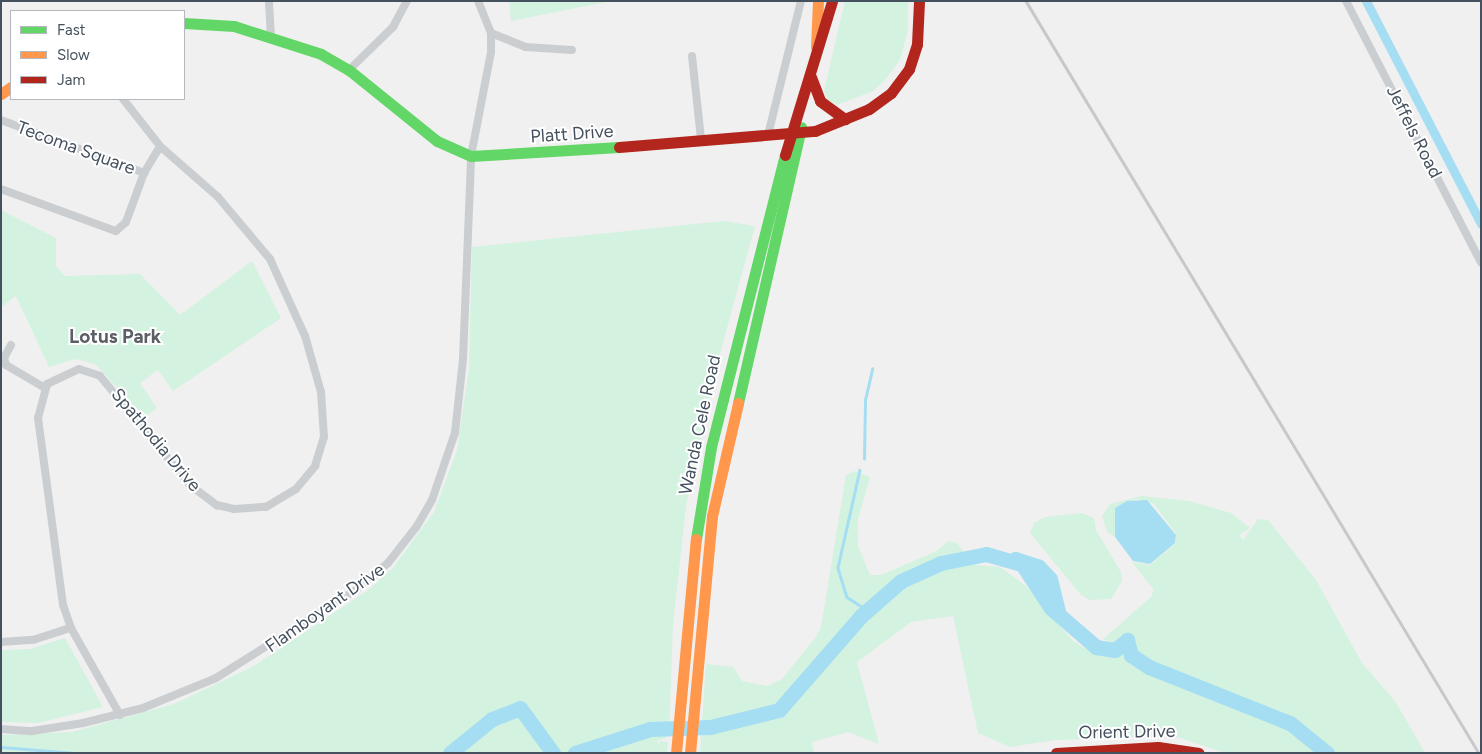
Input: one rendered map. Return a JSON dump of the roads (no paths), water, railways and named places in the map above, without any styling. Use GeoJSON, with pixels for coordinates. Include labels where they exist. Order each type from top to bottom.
{"type":"FeatureCollection","features":[{"type":"Feature","properties":{"kind":"main road"},"geometry":{"type":"LineString","coordinates":[[816,56],[818,1]]}},
{"type":"Feature","properties":{"kind":"main road","name":"Wanda Cele Road"},"geometry":{"type":"LineString","coordinates":[[690,747],[712,516],[736,394],[801,112],[832,1]]}},
{"type":"Feature","properties":{"kind":"main road","name":"Platt Drive"},"geometry":{"type":"LineString","coordinates":[[185,23],[221,24],[271,35],[349,70],[431,136],[471,156],[596,151],[701,139],[796,134],[845,119],[891,93],[909,69],[916,44],[919,1]]}},
{"type":"Feature","properties":{"kind":"main road"},"geometry":{"type":"LineString","coordinates":[[811,77],[820,101],[845,119]]}},
{"type":"Feature","properties":{"kind":"main road","name":"Wanda Cele Road"},"geometry":{"type":"LineString","coordinates":[[677,747],[695,545],[711,447],[796,134]]}},
{"type":"Feature","properties":{"kind":"main road","name":"Orient Drive"},"geometry":{"type":"LineString","coordinates":[[1056,753],[1158,747],[1199,753]]}},
{"type":"Feature","properties":{"kind":"street"},"geometry":{"type":"LineString","coordinates":[[269,1],[271,35]]}},
{"type":"Feature","properties":{"kind":"street"},"geometry":{"type":"LineString","coordinates":[[349,70],[393,27],[407,1]]}},
{"type":"Feature","properties":{"kind":"street"},"geometry":{"type":"LineString","coordinates":[[478,1],[491,33],[526,47],[572,50]]}},
{"type":"Feature","properties":{"kind":"street"},"geometry":{"type":"LineString","coordinates":[[768,135],[801,1]]}},
{"type":"Feature","properties":{"kind":"street","name":"Jeffels Road"},"geometry":{"type":"LineString","coordinates":[[1346,1],[1481,262]]}},
{"type":"Feature","properties":{"kind":"street","name":"Flamboyant Drive"},"geometry":{"type":"LineString","coordinates":[[1,729],[51,728],[120,714],[178,696],[250,660],[363,584],[388,563],[417,526],[432,500],[455,433],[463,359],[471,156],[486,84],[491,33]]}},
{"type":"Feature","properties":{"kind":"street"},"geometry":{"type":"LineString","coordinates":[[692,56],[701,139]]}},
{"type":"Feature","properties":{"kind":"street","name":"Spathodia Drive"},"geometry":{"type":"LineString","coordinates":[[45,388],[67,372],[79,369],[100,376],[184,478],[217,505],[234,509],[266,507],[296,490],[315,466],[324,438],[321,392],[284,282],[250,232],[160,146],[124,100]]}},
{"type":"Feature","properties":{"kind":"street","name":"Tecoma Square"},"geometry":{"type":"LineString","coordinates":[[1,120],[144,173],[126,222],[116,231],[1,190]]}},
{"type":"Feature","properties":{"kind":"street"},"geometry":{"type":"LineString","coordinates":[[144,173],[160,146]]}},
{"type":"Feature","properties":{"kind":"street"},"geometry":{"type":"LineString","coordinates":[[11,345],[4,358],[6,364],[45,388],[38,418],[53,546],[71,628],[120,714]]}},
{"type":"Feature","properties":{"kind":"street"},"geometry":{"type":"LineString","coordinates":[[1,642],[32,640],[71,628]]}},
{"type":"Feature","properties":{"kind":"water"},"geometry":{"type":"Polygon","coordinates":[[[1147,500],[1176,535],[1175,543],[1150,564],[1133,561],[1115,537],[1115,508],[1127,501],[1147,500]]]}},
{"type":"Feature","properties":{"kind":"waterway"},"geometry":{"type":"LineString","coordinates":[[1366,1],[1481,224]]}},
{"type":"Feature","properties":{"kind":"waterway"},"geometry":{"type":"LineString","coordinates":[[864,459],[865,400],[872,369]]}},
{"type":"Feature","properties":{"kind":"waterway"},"geometry":{"type":"LineString","coordinates":[[860,470],[838,568],[847,597],[867,610]]}},
{"type":"Feature","properties":{"kind":"waterway"},"geometry":{"type":"LineString","coordinates":[[575,753],[650,729],[710,727],[779,710],[861,616],[901,581],[941,563],[986,554],[1022,564],[1051,608],[1096,647],[1115,650],[1127,640],[1131,655],[1149,667],[1290,723],[1327,753]]}},
{"type":"Feature","properties":{"kind":"waterway"},"geometry":{"type":"LineString","coordinates":[[1015,559],[1039,567],[1050,579],[1059,615]]}},
{"type":"Feature","properties":{"kind":"waterway"},"geometry":{"type":"LineString","coordinates":[[450,753],[492,719],[520,708],[553,753]]}},
{"type":"Feature","properties":{"kind":"waterway"},"geometry":{"type":"LineString","coordinates":[[1,747],[75,753]]}},
{"type":"Feature","properties":{"kind":"railway"},"geometry":{"type":"LineString","coordinates":[[1026,1],[1479,753]]}},
{"type":"Feature","properties":{"kind":"district","name":"Lotus Park"},"geometry":{"type":"Point","coordinates":[115,337]}}]}
